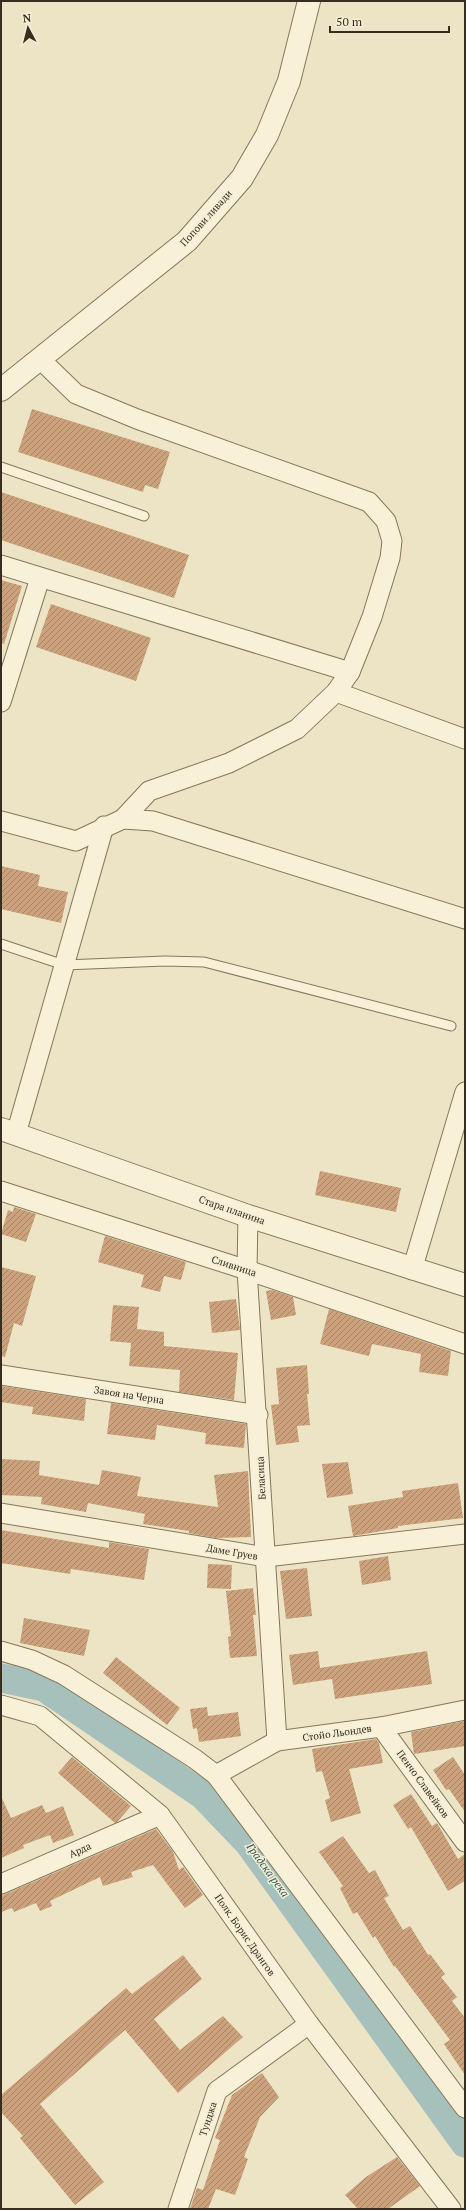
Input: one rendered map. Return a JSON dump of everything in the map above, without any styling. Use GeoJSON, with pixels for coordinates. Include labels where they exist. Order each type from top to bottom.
{"type":"FeatureCollection","features":[{"type":"Feature","properties":{"kind":"street","name":"Попови ливади"},"geometry":{"type":"LineString","coordinates":[[1,390],[187,241],[242,178],[267,135],[290,80],[309,1]]}},
{"type":"Feature","properties":{"kind":"street"},"geometry":{"type":"LineString","coordinates":[[40,358],[76,394],[137,419],[369,502],[386,521],[392,541],[390,558],[372,617],[350,672],[336,692],[297,729],[229,763],[149,791],[123,819]]}},
{"type":"Feature","properties":{"kind":"street"},"geometry":{"type":"LineString","coordinates":[[1,565],[350,672]]}},
{"type":"Feature","properties":{"kind":"street"},"geometry":{"type":"LineString","coordinates":[[1,702],[40,578]]}},
{"type":"Feature","properties":{"kind":"street"},"geometry":{"type":"LineString","coordinates":[[336,692],[465,739]]}},
{"type":"Feature","properties":{"kind":"street"},"geometry":{"type":"LineString","coordinates":[[1,821],[76,841],[104,826],[123,819],[153,821],[465,919]]}},
{"type":"Feature","properties":{"kind":"street"},"geometry":{"type":"LineString","coordinates":[[9,1131],[64,965],[104,826]]}},
{"type":"Feature","properties":{"kind":"street"},"geometry":{"type":"LineString","coordinates":[[412,1270],[465,1092]]}},
{"type":"Feature","properties":{"kind":"street","name":"Стара планина"},"geometry":{"type":"LineString","coordinates":[[9,1131],[248,1216],[412,1270],[465,1285]]}},
{"type":"Feature","properties":{"kind":"street","name":"Сливница"},"geometry":{"type":"LineString","coordinates":[[1,1191],[247,1270],[465,1344]]}},
{"type":"Feature","properties":{"kind":"street","name":"Беласица"},"geometry":{"type":"LineString","coordinates":[[248,1216],[247,1270],[258,1415],[276,1741]]}},
{"type":"Feature","properties":{"kind":"street","name":"Завоя на Черна"},"geometry":{"type":"LineString","coordinates":[[1,1375],[258,1415]]}},
{"type":"Feature","properties":{"kind":"street","name":"Даме Груев"},"geometry":{"type":"LineString","coordinates":[[1,1513],[266,1557],[465,1534]]}},
{"type":"Feature","properties":{"kind":"street"},"geometry":{"type":"LineString","coordinates":[[1,1652],[32,1660],[64,1675],[194,1759],[216,1775],[465,2108]]}},
{"type":"Feature","properties":{"kind":"street","name":"Полк. Борис Дрангов"},"geometry":{"type":"LineString","coordinates":[[1,1705],[40,1716],[160,1815],[308,2024],[451,2209]]}},
{"type":"Feature","properties":{"kind":"street","name":"Стойо Льондев"},"geometry":{"type":"LineString","coordinates":[[216,1775],[276,1741],[381,1727],[465,1710]]}},
{"type":"Feature","properties":{"kind":"street","name":"Пенчо Славейков"},"geometry":{"type":"LineString","coordinates":[[381,1727],[465,1842]]}},
{"type":"Feature","properties":{"kind":"street","name":"Арда"},"geometry":{"type":"LineString","coordinates":[[1,1884],[160,1815]]}},
{"type":"Feature","properties":{"kind":"street","name":"Тунджа"},"geometry":{"type":"LineString","coordinates":[[178,2209],[217,2091],[308,2024]]}},
{"type":"Feature","properties":{"kind":"lane"},"geometry":{"type":"LineString","coordinates":[[1,467],[144,516]]}},
{"type":"Feature","properties":{"kind":"lane"},"geometry":{"type":"LineString","coordinates":[[1,944],[64,965],[165,961],[204,962],[451,1026]]}},
{"type":"Feature","properties":{"kind":"building"},"geometry":{"type":"Polygon","coordinates":[[[32,409],[170,452],[158,489],[145,485],[143,492],[18,452],[32,409]]]}},
{"type":"Feature","properties":{"kind":"building"},"geometry":{"type":"Polygon","coordinates":[[[1,492],[189,555],[174,598],[1,540],[1,492]]]}},
{"type":"Feature","properties":{"kind":"building"},"geometry":{"type":"Polygon","coordinates":[[[1,580],[22,586],[4,644],[1,643],[1,580]]]}},
{"type":"Feature","properties":{"kind":"building"},"geometry":{"type":"Polygon","coordinates":[[[51,604],[151,638],[136,681],[36,647],[51,604]]]}},
{"type":"Feature","properties":{"kind":"building"},"geometry":{"type":"Polygon","coordinates":[[[1,866],[40,875],[38,886],[68,892],[61,923],[1,909],[1,866]]]}},
{"type":"Feature","properties":{"kind":"building"},"geometry":{"type":"Polygon","coordinates":[[[320,1171],[401,1188],[396,1212],[315,1195],[320,1171]]]}},
{"type":"Feature","properties":{"kind":"building"},"geometry":{"type":"Polygon","coordinates":[[[14,1207],[36,1214],[26,1242],[1,1234],[8,1210],[13,1212],[14,1207]]]}},
{"type":"Feature","properties":{"kind":"building"},"geometry":{"type":"Polygon","coordinates":[[[105,1236],[186,1262],[181,1280],[164,1276],[160,1292],[141,1287],[144,1275],[98,1262],[105,1236]]]}},
{"type":"Feature","properties":{"kind":"building"},"geometry":{"type":"Polygon","coordinates":[[[1,1267],[36,1276],[22,1326],[14,1323],[5,1357],[1,1356],[1,1267]]]}},
{"type":"Feature","properties":{"kind":"building"},"geometry":{"type":"Polygon","coordinates":[[[272,1290],[293,1297],[296,1315],[271,1320],[266,1291],[272,1290]]]}},
{"type":"Feature","properties":{"kind":"building"},"geometry":{"type":"Polygon","coordinates":[[[236,1299],[240,1330],[212,1333],[209,1302],[236,1299]]]}},
{"type":"Feature","properties":{"kind":"building"},"geometry":{"type":"Polygon","coordinates":[[[113,1305],[139,1307],[137,1329],[164,1332],[164,1346],[238,1353],[234,1400],[179,1392],[180,1370],[129,1366],[131,1343],[110,1341],[113,1305]]]}},
{"type":"Feature","properties":{"kind":"building"},"geometry":{"type":"Polygon","coordinates":[[[329,1309],[451,1351],[448,1376],[419,1372],[421,1354],[372,1344],[369,1356],[320,1344],[329,1309]]]}},
{"type":"Feature","properties":{"kind":"building"},"geometry":{"type":"Polygon","coordinates":[[[307,1365],[309,1394],[307,1394],[310,1425],[297,1426],[299,1442],[276,1445],[271,1405],[279,1404],[276,1368],[307,1365]]]}},
{"type":"Feature","properties":{"kind":"building"},"geometry":{"type":"Polygon","coordinates":[[[1,1386],[86,1399],[84,1421],[32,1414],[33,1407],[1,1402],[1,1386]]]}},
{"type":"Feature","properties":{"kind":"building"},"geometry":{"type":"Polygon","coordinates":[[[111,1403],[246,1424],[244,1448],[205,1444],[206,1433],[157,1425],[155,1440],[107,1434],[111,1403]]]}},
{"type":"Feature","properties":{"kind":"building"},"geometry":{"type":"Polygon","coordinates":[[[1,1459],[40,1461],[39,1475],[99,1485],[102,1470],[141,1477],[137,1496],[218,1507],[214,1475],[248,1471],[251,1537],[216,1538],[189,1533],[189,1531],[143,1524],[145,1514],[88,1503],[86,1512],[41,1504],[42,1497],[1,1495],[1,1459]]]}},
{"type":"Feature","properties":{"kind":"building"},"geometry":{"type":"Polygon","coordinates":[[[348,1462],[353,1494],[327,1498],[322,1464],[348,1462]]]}},
{"type":"Feature","properties":{"kind":"building"},"geometry":{"type":"Polygon","coordinates":[[[458,1483],[463,1518],[398,1526],[398,1528],[353,1536],[348,1506],[403,1497],[402,1491],[458,1483]]]}},
{"type":"Feature","properties":{"kind":"building"},"geometry":{"type":"Polygon","coordinates":[[[1,1530],[109,1548],[109,1542],[149,1549],[144,1580],[71,1569],[70,1574],[1,1563],[1,1530]]]}},
{"type":"Feature","properties":{"kind":"building"},"geometry":{"type":"Polygon","coordinates":[[[388,1556],[391,1580],[362,1585],[359,1561],[388,1556]]]}},
{"type":"Feature","properties":{"kind":"building"},"geometry":{"type":"Polygon","coordinates":[[[208,1564],[232,1565],[231,1589],[207,1588],[208,1564]]]}},
{"type":"Feature","properties":{"kind":"building"},"geometry":{"type":"Polygon","coordinates":[[[307,1568],[312,1616],[286,1619],[280,1571],[307,1568]]]}},
{"type":"Feature","properties":{"kind":"building"},"geometry":{"type":"Polygon","coordinates":[[[253,1588],[256,1615],[253,1615],[257,1656],[230,1658],[228,1637],[231,1636],[226,1591],[253,1588]]]}},
{"type":"Feature","properties":{"kind":"building"},"geometry":{"type":"Polygon","coordinates":[[[24,1618],[90,1630],[84,1656],[20,1643],[24,1618]]]}},
{"type":"Feature","properties":{"kind":"building"},"geometry":{"type":"Polygon","coordinates":[[[318,1651],[320,1668],[427,1651],[432,1684],[335,1699],[332,1679],[293,1685],[289,1655],[318,1651]]]}},
{"type":"Feature","properties":{"kind":"building"},"geometry":{"type":"Polygon","coordinates":[[[116,1657],[180,1708],[167,1725],[103,1673],[116,1657]]]}},
{"type":"Feature","properties":{"kind":"building"},"geometry":{"type":"Polygon","coordinates":[[[207,1707],[208,1716],[238,1712],[241,1736],[199,1742],[197,1728],[193,1729],[190,1709],[207,1707]]]}},
{"type":"Feature","properties":{"kind":"building"},"geometry":{"type":"Polygon","coordinates":[[[465,1721],[465,1746],[414,1754],[411,1732],[465,1721]]]}},
{"type":"Feature","properties":{"kind":"building"},"geometry":{"type":"Polygon","coordinates":[[[376,1739],[379,1743],[383,1763],[349,1769],[361,1813],[331,1822],[325,1800],[330,1798],[322,1771],[316,1772],[312,1749],[376,1739]]]}},
{"type":"Feature","properties":{"kind":"building"},"geometry":{"type":"Polygon","coordinates":[[[72,1757],[131,1806],[117,1822],[115,1823],[58,1773],[72,1757]]]}},
{"type":"Feature","properties":{"kind":"building"},"geometry":{"type":"Polygon","coordinates":[[[453,1757],[465,1775],[465,1812],[449,1789],[446,1790],[433,1770],[453,1757]]]}},
{"type":"Feature","properties":{"kind":"building"},"geometry":{"type":"Polygon","coordinates":[[[411,1794],[432,1826],[437,1823],[458,1859],[465,1854],[465,1881],[448,1891],[411,1827],[408,1829],[393,1805],[411,1794]]]}},
{"type":"Feature","properties":{"kind":"building"},"geometry":{"type":"Polygon","coordinates":[[[1,1796],[11,1818],[42,1805],[46,1813],[63,1806],[74,1835],[53,1843],[50,1835],[23,1845],[24,1848],[1,1858],[1,1796]]]}},
{"type":"Feature","properties":{"kind":"building"},"geometry":{"type":"Polygon","coordinates":[[[156,1829],[173,1852],[179,1870],[183,1867],[203,1895],[185,1908],[153,1865],[131,1872],[133,1877],[103,1886],[100,1877],[50,1901],[52,1906],[40,1911],[36,1903],[14,1912],[12,1908],[1,1912],[1,1896],[156,1829]]]}},
{"type":"Feature","properties":{"kind":"building"},"geometry":{"type":"Polygon","coordinates":[[[343,1836],[369,1873],[375,1870],[389,1896],[384,1898],[403,1930],[410,1926],[428,1955],[430,1954],[445,1974],[441,1977],[457,1997],[452,2001],[465,2018],[465,2075],[444,2044],[450,2040],[395,1966],[394,1967],[375,1936],[373,1938],[357,1912],[353,1914],[340,1888],[343,1886],[319,1852],[343,1836]]]}},
{"type":"Feature","properties":{"kind":"building"},"geometry":{"type":"Polygon","coordinates":[[[183,1955],[202,1979],[154,2019],[180,2050],[223,2016],[243,2037],[178,2093],[125,2030],[40,2104],[104,2182],[75,2205],[20,2138],[23,2136],[1,2112],[1,2095],[126,1988],[132,1994],[183,1955]]]}},
{"type":"Feature","properties":{"kind":"building"},"geometry":{"type":"Polygon","coordinates":[[[262,2073],[279,2097],[260,2117],[244,2157],[248,2159],[235,2195],[216,2189],[208,2209],[190,2209],[197,2188],[203,2190],[220,2140],[215,2138],[232,2095],[262,2073]]]}},
{"type":"Feature","properties":{"kind":"building"},"geometry":{"type":"Polygon","coordinates":[[[397,2157],[420,2186],[388,2209],[358,2209],[345,2195],[366,2177],[397,2157]]]}},
{"type":"Feature","properties":{"kind":"waterway","name":"Градска река"},"geometry":{"type":"LineString","coordinates":[[1,1678],[44,1687],[203,1795],[249,1843],[465,2143]]}}]}
